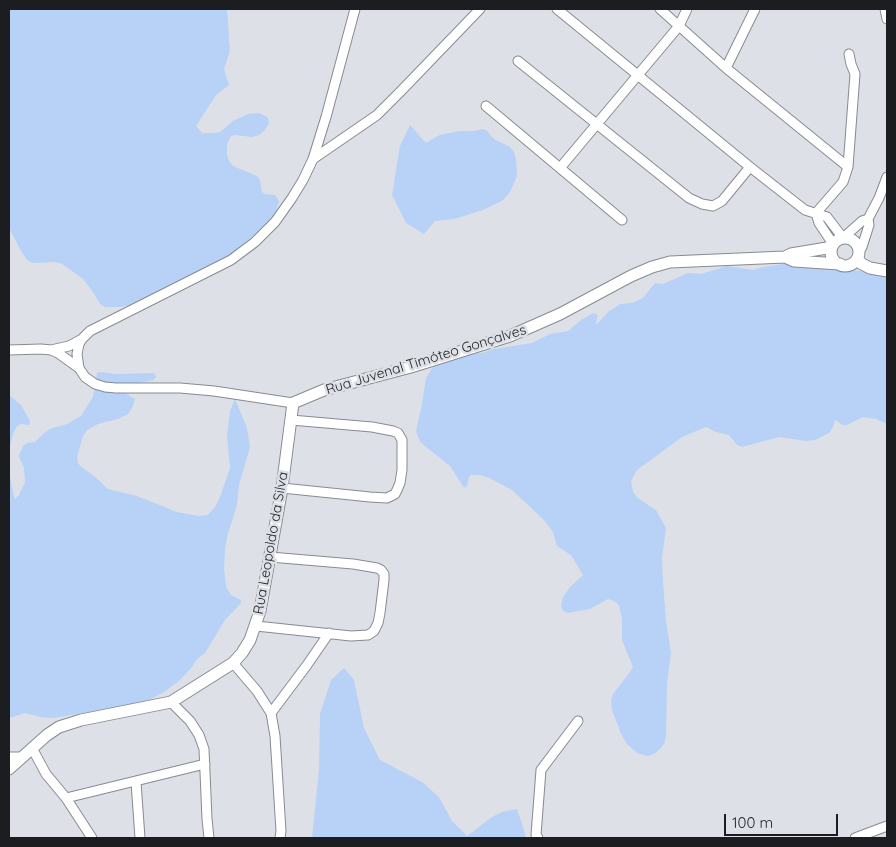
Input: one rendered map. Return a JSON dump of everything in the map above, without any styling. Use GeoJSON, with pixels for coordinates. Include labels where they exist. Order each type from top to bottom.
{"type":"FeatureCollection","features":[{"type":"Feature","properties":{"kind":"street"},"geometry":{"type":"LineString","coordinates":[[79,368],[77,354],[79,344],[90,331],[231,260],[255,242],[275,222],[296,192],[312,159],[326,117],[355,9]]}},
{"type":"Feature","properties":{"kind":"street"},"geometry":{"type":"LineString","coordinates":[[312,159],[377,115],[480,9]]}},
{"type":"Feature","properties":{"kind":"street"},"geometry":{"type":"LineString","coordinates":[[557,9],[750,168],[805,210],[827,217],[838,241]]}},
{"type":"Feature","properties":{"kind":"street"},"geometry":{"type":"LineString","coordinates":[[660,9],[726,68],[848,167]]}},
{"type":"Feature","properties":{"kind":"street"},"geometry":{"type":"LineString","coordinates":[[560,168],[679,26],[687,9]]}},
{"type":"Feature","properties":{"kind":"street"},"geometry":{"type":"LineString","coordinates":[[726,68],[754,9]]}},
{"type":"Feature","properties":{"kind":"street"},"geometry":{"type":"LineString","coordinates":[[885,9],[887,18]]}},
{"type":"Feature","properties":{"kind":"street"},"geometry":{"type":"LineString","coordinates":[[816,213],[843,182],[848,167],[855,74],[849,54]]}},
{"type":"Feature","properties":{"kind":"street"},"geometry":{"type":"LineString","coordinates":[[518,60],[689,198],[702,204],[713,206],[722,201],[750,168]]}},
{"type":"Feature","properties":{"kind":"street"},"geometry":{"type":"LineString","coordinates":[[486,106],[622,220]]}},
{"type":"Feature","properties":{"kind":"street"},"geometry":{"type":"LineString","coordinates":[[868,219],[870,225],[858,255],[851,264],[843,265],[836,262],[832,256],[832,248],[862,221],[868,219],[887,177]]}},
{"type":"Feature","properties":{"kind":"street"},"geometry":{"type":"LineString","coordinates":[[838,241],[850,239],[854,241],[862,264],[870,268],[887,271]]}},
{"type":"Feature","properties":{"kind":"street","name":"Rua Juvenal Timóteo Gonçalves"},"geometry":{"type":"LineString","coordinates":[[293,403],[324,390],[411,367],[510,336],[560,314],[652,267],[670,262],[786,257],[791,254],[827,248],[838,241]]}},
{"type":"Feature","properties":{"kind":"street","name":"Rua Juvenal Timóteo Gonçalves"},"geometry":{"type":"LineString","coordinates":[[786,257],[794,261],[840,264]]}},
{"type":"Feature","properties":{"kind":"street"},"geometry":{"type":"LineString","coordinates":[[51,350],[68,346],[82,339]]}},
{"type":"Feature","properties":{"kind":"street"},"geometry":{"type":"LineString","coordinates":[[9,350],[51,350],[79,368],[86,378],[95,384],[105,387],[180,388],[214,391],[293,403]]}},
{"type":"Feature","properties":{"kind":"street","name":"Rua Leopoldo da Silva"},"geometry":{"type":"LineString","coordinates":[[9,769],[22,756],[59,727],[81,720],[171,702],[233,663],[242,652],[256,626],[260,610],[282,488],[293,403]]}},
{"type":"Feature","properties":{"kind":"street"},"geometry":{"type":"LineString","coordinates":[[282,488],[387,498],[395,494],[400,483],[402,470],[402,440],[398,433],[386,429],[291,420]]}},
{"type":"Feature","properties":{"kind":"street"},"geometry":{"type":"LineString","coordinates":[[256,626],[360,636],[372,633],[378,623],[384,580],[384,574],[381,570],[370,566],[353,564],[270,557]]}},
{"type":"Feature","properties":{"kind":"street"},"geometry":{"type":"LineString","coordinates":[[270,713],[329,634]]}},
{"type":"Feature","properties":{"kind":"street"},"geometry":{"type":"LineString","coordinates":[[233,663],[257,691],[270,713],[275,736],[280,838]]}},
{"type":"Feature","properties":{"kind":"street"},"geometry":{"type":"LineString","coordinates":[[171,702],[190,721],[199,735],[204,749],[209,838]]}},
{"type":"Feature","properties":{"kind":"street"},"geometry":{"type":"LineString","coordinates":[[538,838],[536,835],[541,770],[578,720]]}},
{"type":"Feature","properties":{"kind":"street"},"geometry":{"type":"LineString","coordinates":[[32,748],[46,774],[66,798],[92,838]]}},
{"type":"Feature","properties":{"kind":"street"},"geometry":{"type":"LineString","coordinates":[[9,758],[22,756]]}},
{"type":"Feature","properties":{"kind":"street"},"geometry":{"type":"LineString","coordinates":[[66,798],[205,764]]}},
{"type":"Feature","properties":{"kind":"street"},"geometry":{"type":"LineString","coordinates":[[136,782],[140,838]]}},
{"type":"Feature","properties":{"kind":"street"},"geometry":{"type":"LineString","coordinates":[[855,838],[887,826]]}},
{"type":"Feature","properties":{"kind":"shaded area"},"geometry":{"type":"Polygon","coordinates":[[[9,9],[227,9],[230,51],[224,69],[229,85],[216,95],[196,126],[202,133],[215,133],[220,132],[233,121],[248,114],[259,113],[267,117],[268,125],[259,135],[252,137],[231,136],[227,144],[227,155],[233,166],[257,176],[260,180],[262,192],[275,195],[279,201],[276,212],[265,226],[220,263],[134,304],[121,307],[105,307],[100,304],[83,279],[62,264],[55,262],[32,263],[27,260],[9,228],[9,9]]]}},
{"type":"Feature","properties":{"kind":"shaded area"},"geometry":{"type":"Polygon","coordinates":[[[410,125],[426,143],[440,135],[460,131],[486,130],[494,139],[510,147],[514,152],[517,176],[510,192],[502,201],[483,210],[454,219],[435,221],[424,234],[406,223],[392,195],[400,146],[410,125]]]}},
{"type":"Feature","properties":{"kind":"shaded area"},"geometry":{"type":"Polygon","coordinates":[[[783,264],[826,266],[887,275],[887,424],[876,419],[863,417],[847,425],[843,425],[835,420],[829,433],[815,440],[806,441],[779,437],[742,447],[737,445],[729,435],[706,427],[682,437],[637,470],[631,481],[633,492],[638,498],[656,510],[666,528],[662,558],[666,621],[671,653],[667,683],[666,737],[664,744],[654,754],[648,756],[637,753],[627,744],[621,734],[612,710],[611,701],[613,694],[633,667],[622,640],[622,619],[619,605],[608,599],[590,609],[568,613],[563,611],[561,606],[563,597],[570,587],[583,575],[571,555],[557,546],[553,532],[544,520],[512,490],[489,478],[471,475],[467,486],[464,488],[450,466],[420,442],[416,431],[426,378],[432,368],[442,361],[464,354],[482,353],[494,349],[532,343],[550,334],[568,331],[593,313],[598,315],[597,324],[608,312],[620,304],[632,303],[643,298],[655,283],[663,284],[688,273],[701,274],[727,266],[753,270],[783,264]]]}},
{"type":"Feature","properties":{"kind":"shaded area"},"geometry":{"type":"Polygon","coordinates":[[[97,373],[116,374],[154,373],[156,377],[153,380],[121,387],[122,391],[135,399],[132,408],[128,414],[118,419],[98,424],[87,430],[83,436],[77,457],[78,463],[108,489],[137,496],[177,512],[199,516],[208,515],[215,507],[230,468],[227,436],[230,411],[235,399],[247,428],[250,447],[239,485],[237,505],[227,537],[224,568],[226,587],[231,595],[241,600],[241,603],[225,620],[205,653],[197,659],[180,680],[149,700],[136,704],[53,718],[25,713],[9,718],[9,471],[15,499],[25,482],[24,468],[19,456],[23,446],[27,443],[35,442],[50,429],[67,424],[81,416],[93,397],[97,373]]]}},
{"type":"Feature","properties":{"kind":"shaded area"},"geometry":{"type":"Polygon","coordinates":[[[9,395],[21,405],[30,421],[29,425],[21,424],[17,426],[9,451],[9,395]]]}},
{"type":"Feature","properties":{"kind":"shaded area"},"geometry":{"type":"Polygon","coordinates":[[[344,668],[354,680],[364,728],[380,760],[422,782],[439,797],[452,821],[467,836],[492,817],[502,812],[517,809],[526,838],[312,838],[319,770],[320,714],[331,680],[344,668]]]}}]}
